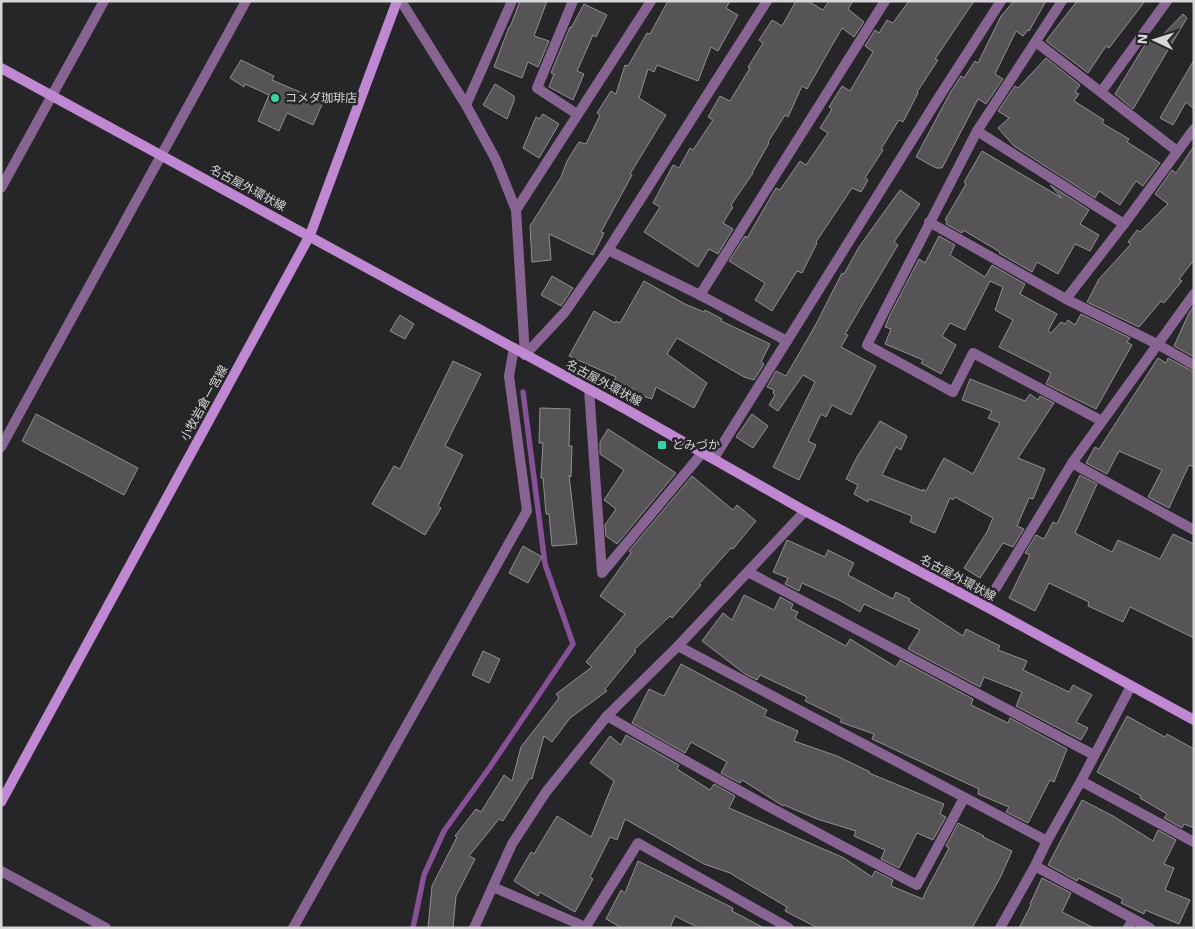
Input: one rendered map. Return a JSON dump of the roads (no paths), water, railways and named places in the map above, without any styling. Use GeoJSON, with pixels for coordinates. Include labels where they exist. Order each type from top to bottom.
{"type":"FeatureCollection","features":[{"type":"Feature","properties":{"kind":"main road","name":"小牧岩倉一宮線"},"geometry":{"type":"LineString","coordinates":[[1,802],[310,235],[397,1]]}},
{"type":"Feature","properties":{"kind":"main road","name":"名古屋外環状線"},"geometry":{"type":"LineString","coordinates":[[1,68],[310,235],[714,458],[805,511],[985,606],[1194,720]]}},
{"type":"Feature","properties":{"kind":"street"},"geometry":{"type":"LineString","coordinates":[[1,188],[104,1]]}},
{"type":"Feature","properties":{"kind":"street"},"geometry":{"type":"LineString","coordinates":[[1,447],[246,1]]}},
{"type":"Feature","properties":{"kind":"street"},"geometry":{"type":"LineString","coordinates":[[402,1],[466,105],[496,160],[516,210],[525,355]]}},
{"type":"Feature","properties":{"kind":"street"},"geometry":{"type":"LineString","coordinates":[[466,105],[512,1]]}},
{"type":"Feature","properties":{"kind":"street"},"geometry":{"type":"LineString","coordinates":[[573,1],[537,88],[577,114]]}},
{"type":"Feature","properties":{"kind":"street"},"geometry":{"type":"LineString","coordinates":[[516,210],[651,1]]}},
{"type":"Feature","properties":{"kind":"street"},"geometry":{"type":"LineString","coordinates":[[525,355],[565,312],[608,250],[767,1]]}},
{"type":"Feature","properties":{"kind":"street"},"geometry":{"type":"LineString","coordinates":[[700,295],[885,1]]}},
{"type":"Feature","properties":{"kind":"street"},"geometry":{"type":"LineString","coordinates":[[714,458],[938,98],[1001,1]]}},
{"type":"Feature","properties":{"kind":"street"},"geometry":{"type":"LineString","coordinates":[[1062,1],[977,131],[867,345],[953,392],[973,353],[1102,421]]}},
{"type":"Feature","properties":{"kind":"street"},"geometry":{"type":"LineString","coordinates":[[1100,92],[1167,1]]}},
{"type":"Feature","properties":{"kind":"street"},"geometry":{"type":"LineString","coordinates":[[1036,42],[1177,151]]}},
{"type":"Feature","properties":{"kind":"street"},"geometry":{"type":"LineString","coordinates":[[1066,299],[1194,128]]}},
{"type":"Feature","properties":{"kind":"street"},"geometry":{"type":"LineString","coordinates":[[977,131],[1124,224]]}},
{"type":"Feature","properties":{"kind":"street"},"geometry":{"type":"LineString","coordinates":[[929,222],[1066,299],[1157,344],[1194,365]]}},
{"type":"Feature","properties":{"kind":"street"},"geometry":{"type":"LineString","coordinates":[[608,250],[700,295],[787,341]]}},
{"type":"Feature","properties":{"kind":"street"},"geometry":{"type":"LineString","coordinates":[[985,606],[1072,464],[1194,294]]}},
{"type":"Feature","properties":{"kind":"street"},"geometry":{"type":"LineString","coordinates":[[293,928],[527,511],[509,376],[514,348]]}},
{"type":"Feature","properties":{"kind":"street"},"geometry":{"type":"LineString","coordinates":[[589,389],[602,573],[703,452]]}},
{"type":"Feature","properties":{"kind":"street"},"geometry":{"type":"LineString","coordinates":[[1072,464],[1194,530]]}},
{"type":"Feature","properties":{"kind":"street"},"geometry":{"type":"LineString","coordinates":[[474,928],[512,844],[546,792],[607,716],[678,646],[805,511]]}},
{"type":"Feature","properties":{"kind":"street"},"geometry":{"type":"LineString","coordinates":[[748,572],[1094,755]]}},
{"type":"Feature","properties":{"kind":"street"},"geometry":{"type":"LineString","coordinates":[[678,646],[1047,840]]}},
{"type":"Feature","properties":{"kind":"street"},"geometry":{"type":"LineString","coordinates":[[1000,928],[1131,686]]}},
{"type":"Feature","properties":{"kind":"street"},"geometry":{"type":"LineString","coordinates":[[607,716],[826,838],[917,885],[964,798]]}},
{"type":"Feature","properties":{"kind":"street"},"geometry":{"type":"LineString","coordinates":[[1081,781],[1194,842]]}},
{"type":"Feature","properties":{"kind":"street"},"geometry":{"type":"LineString","coordinates":[[494,887],[586,927],[638,843],[789,928]]}},
{"type":"Feature","properties":{"kind":"street"},"geometry":{"type":"LineString","coordinates":[[1035,866],[1130,923],[1150,928]]}},
{"type":"Feature","properties":{"kind":"street"},"geometry":{"type":"LineString","coordinates":[[1,871],[106,928]]}},
{"type":"Feature","properties":{"kind":"waterway"},"geometry":{"type":"LineString","coordinates":[[413,928],[424,875],[444,831],[490,767],[573,644],[545,564],[523,392]]}},
{"type":"Feature","properties":{"kind":"place","name":"コメダ珈琲店"},"geometry":{"type":"Point","coordinates":[275,98]}},
{"type":"Feature","properties":{"kind":"place","name":"とみづか"},"geometry":{"type":"Point","coordinates":[662,445]}}]}
